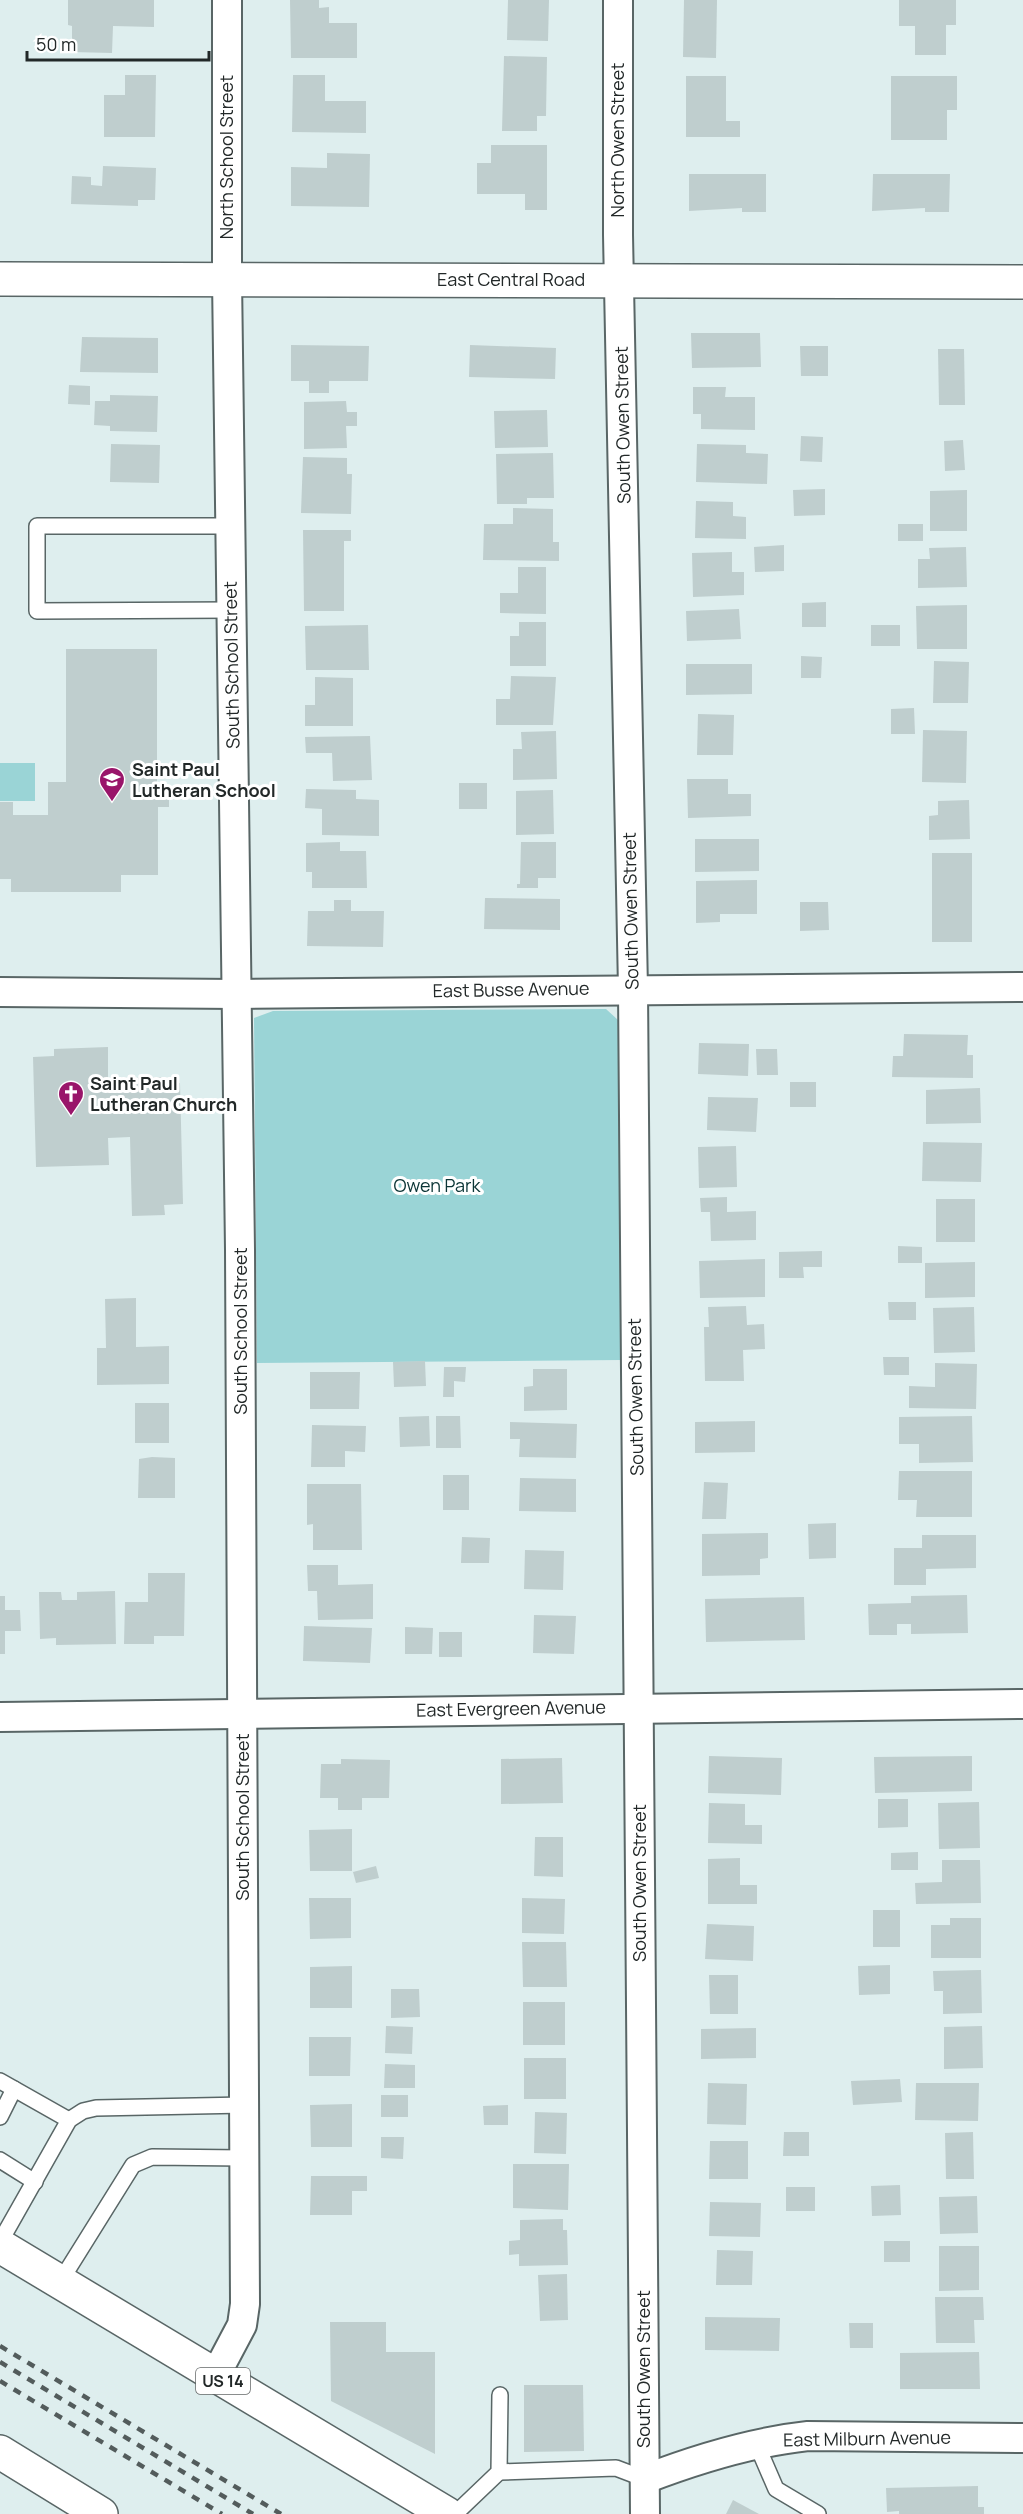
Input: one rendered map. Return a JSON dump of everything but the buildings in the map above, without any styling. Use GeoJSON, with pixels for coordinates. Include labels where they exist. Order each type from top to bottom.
{"type":"FeatureCollection","features":[{"type":"Feature","properties":{"kind":"main road","name":"East Central Road"},"geometry":{"type":"LineString","coordinates":[[0,279],[1023,282]]}},
{"type":"Feature","properties":{"kind":"main road","name":"US 14"},"geometry":{"type":"LineString","coordinates":[[0,2244],[215,2376],[447,2514]]}},
{"type":"Feature","properties":{"kind":"main road"},"geometry":{"type":"LineString","coordinates":[[0,2452],[101,2514]]}},
{"type":"Feature","properties":{"kind":"street","name":"North School Street"},"geometry":{"type":"LineString","coordinates":[[226,0],[226,278]]}},
{"type":"Feature","properties":{"kind":"street","name":"North Owen Street"},"geometry":{"type":"LineString","coordinates":[[618,0],[620,280]]}},
{"type":"Feature","properties":{"kind":"street","name":"South School Street"},"geometry":{"type":"LineString","coordinates":[[215,2376],[242,2325],[245,2304],[237,994],[226,278]]}},
{"type":"Feature","properties":{"kind":"street","name":"South Owen Street"},"geometry":{"type":"LineString","coordinates":[[620,280],[633,989],[645,2514]]}},
{"type":"Feature","properties":{"kind":"street","name":"East Busse Avenue"},"geometry":{"type":"LineString","coordinates":[[0,992],[237,994],[1023,987]]}},
{"type":"Feature","properties":{"kind":"street","name":"East Evergreen Avenue"},"geometry":{"type":"LineString","coordinates":[[0,1717],[243,1712],[1023,1704]]}},
{"type":"Feature","properties":{"kind":"street","name":"East Milburn Avenue"},"geometry":{"type":"LineString","coordinates":[[645,2479],[686,2464],[757,2445],[808,2436],[1023,2438]]}},
{"type":"Feature","properties":{"kind":"lane"},"geometry":{"type":"LineString","coordinates":[[230,526],[37,526],[37,611],[232,610]]}},
{"type":"Feature","properties":{"kind":"lane"},"geometry":{"type":"LineString","coordinates":[[0,2117],[4,2084],[69,2120]]}},
{"type":"Feature","properties":{"kind":"lane"},"geometry":{"type":"LineString","coordinates":[[0,2244],[69,2120],[83,2111],[96,2108],[245,2105]]}},
{"type":"Feature","properties":{"kind":"lane"},"geometry":{"type":"LineString","coordinates":[[60,2282],[133,2165],[152,2157],[244,2158]]}},
{"type":"Feature","properties":{"kind":"lane"},"geometry":{"type":"LineString","coordinates":[[0,2160],[35,2182]]}},
{"type":"Feature","properties":{"kind":"lane"},"geometry":{"type":"LineString","coordinates":[[499,2472],[500,2395]]}},
{"type":"Feature","properties":{"kind":"lane"},"geometry":{"type":"LineString","coordinates":[[757,2445],[776,2489],[818,2514]]}},
{"type":"Feature","properties":{"kind":"lane"},"geometry":{"type":"LineString","coordinates":[[455,2514],[499,2472],[616,2468],[645,2479]]}},
{"type":"Feature","properties":{"kind":"green space"},"geometry":{"type":"Polygon","coordinates":[[[0,763],[35,763],[35,801],[0,801],[0,763]]]}},
{"type":"Feature","properties":{"kind":"green space","name":"Owen Park"},"geometry":{"type":"Polygon","coordinates":[[[606,1009],[618,1020],[621,1360],[257,1363],[254,1018],[273,1011],[606,1009]]]}},
{"type":"Feature","properties":{"kind":"railway"},"geometry":{"type":"LineString","coordinates":[[0,2346],[281,2514]]}},
{"type":"Feature","properties":{"kind":"railway"},"geometry":{"type":"LineString","coordinates":[[0,2362],[253,2514]]}},
{"type":"Feature","properties":{"kind":"railway"},"geometry":{"type":"LineString","coordinates":[[0,2381],[222,2514]]}},
{"type":"Feature","properties":{"kind":"place","name":"Saint Paul Lutheran School"},"geometry":{"type":"Point","coordinates":[112,803]}},
{"type":"Feature","properties":{"kind":"place","name":"Saint Paul Lutheran Church"},"geometry":{"type":"Point","coordinates":[71,1117]}}]}
